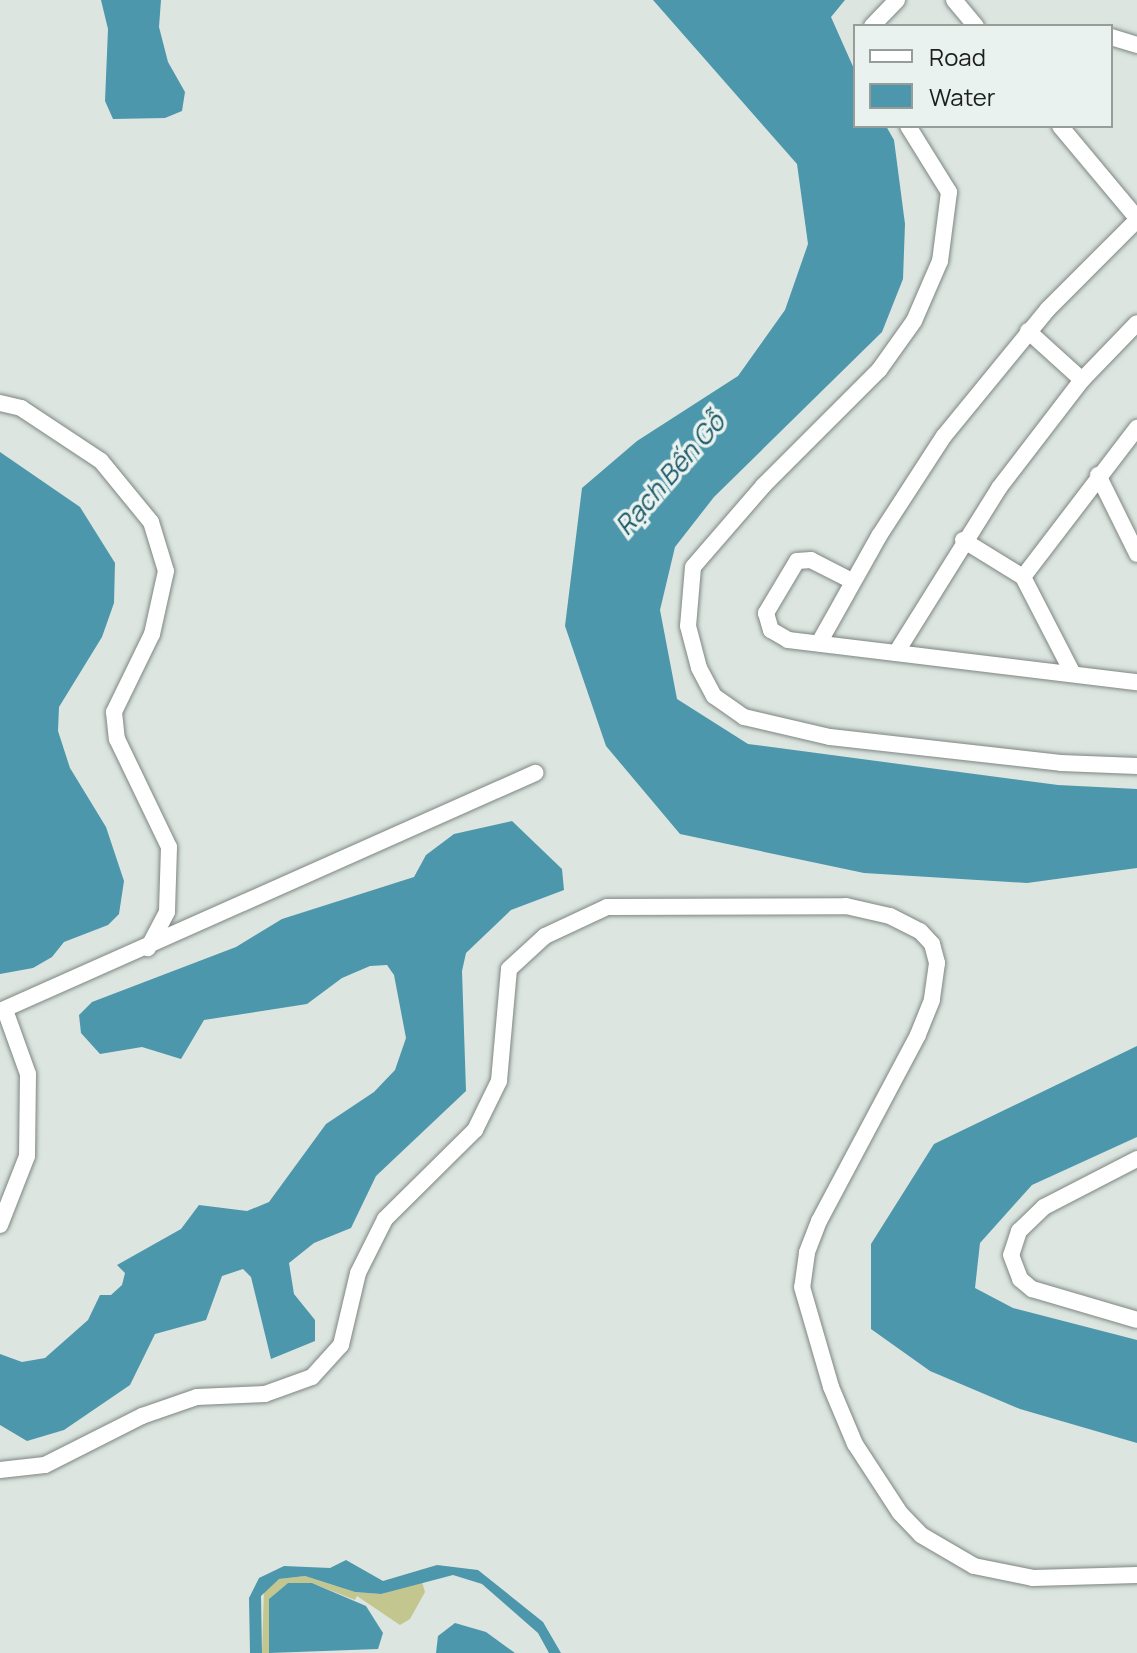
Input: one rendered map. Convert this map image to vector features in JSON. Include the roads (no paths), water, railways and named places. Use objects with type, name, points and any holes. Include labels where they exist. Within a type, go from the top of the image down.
[{"type":"street","points":[[874,24],[897,0]]},
{"type":"street","points":[[954,0],[974,24]]},
{"type":"street","points":[[1113,38],[1137,45]]},
{"type":"street","points":[[909,128],[949,192],[940,261],[914,321],[879,370],[754,496],[693,567],[688,626],[699,668],[714,696],[744,717],[830,737],[1061,763],[1137,766]]},
{"type":"street","points":[[819,643],[852,581],[944,436],[1028,331],[1137,219],[1062,128]]},
{"type":"street","points":[[896,653],[963,540],[1082,380],[1137,323]]},
{"type":"street","points":[[1028,331],[1082,380]]},
{"type":"street","points":[[0,403],[21,408],[101,461],[151,522],[166,571],[152,634],[114,712],[117,739],[169,847],[167,912],[148,948]]},
{"type":"street","points":[[1023,577],[1098,475],[1137,428]]},
{"type":"street","points":[[1098,475],[1137,554]]},
{"type":"street","points":[[963,540],[1023,577],[1073,674]]},
{"type":"street","points":[[852,581],[811,560],[797,561],[786,572],[767,621],[778,636],[819,643],[1137,682]]},
{"type":"street","points":[[0,1225],[27,1156],[28,1074],[2,1010],[148,948],[535,773]]},
{"type":"street","points":[[0,1470],[45,1465],[142,1416],[197,1397],[265,1394],[312,1377],[341,1345],[358,1273],[385,1219],[475,1130],[499,1081],[509,969],[545,936],[607,907],[846,906],[890,916],[920,931],[932,944],[937,963],[932,1000],[918,1035],[819,1221],[807,1253],[802,1287],[831,1387],[855,1444],[900,1513],[921,1535],[974,1566],[1033,1578],[1137,1575]]},
{"type":"street","points":[[1137,1159],[1044,1207],[1019,1231],[1011,1255],[1020,1279],[1032,1289],[1137,1320]]},
{"type":"water","points":[[101,0],[161,0],[159,27],[168,62],[185,92],[182,111],[165,118],[113,119],[105,101],[108,29]]},
{"type":"water","name":"Rạch Bến Gỗ","points":[[653,0],[845,0],[831,17],[853,66],[853,128],[887,128],[894,140],[905,224],[903,279],[882,332],[714,497],[675,547],[660,610],[677,699],[748,744],[1058,785],[1137,789],[1137,868],[1027,883],[864,873],[680,834],[606,746],[565,626],[582,488],[637,441],[738,376],[785,310],[808,244],[797,164]]},
{"type":"water","points":[[0,452],[80,507],[115,563],[114,603],[102,637],[59,707],[58,731],[70,768],[106,827],[124,881],[119,914],[108,925],[64,942],[52,957],[33,968],[0,974]]},
{"type":"water","points":[[512,821],[562,869],[564,890],[511,910],[466,953],[462,971],[466,1091],[376,1176],[351,1228],[314,1243],[289,1263],[294,1294],[315,1320],[315,1341],[271,1359],[251,1277],[243,1269],[222,1276],[206,1320],[155,1334],[130,1385],[64,1430],[27,1441],[0,1425],[0,1354],[22,1362],[45,1358],[88,1320],[100,1295],[111,1295],[122,1285],[125,1273],[117,1265],[181,1229],[199,1205],[247,1211],[269,1202],[326,1124],[374,1092],[395,1070],[406,1038],[394,975],[387,965],[370,966],[342,978],[307,1004],[204,1020],[181,1059],[142,1047],[100,1054],[81,1033],[79,1015],[92,1002],[236,947],[282,919],[414,877],[426,855],[454,834]]},
{"type":"water","points":[[1137,1046],[1137,1137],[1032,1185],[980,1243],[975,1288],[1013,1308],[1137,1340],[1137,1443],[1020,1409],[930,1371],[871,1329],[871,1244],[934,1144]]},
{"type":"water","points":[[346,1560],[383,1581],[437,1565],[478,1570],[543,1622],[561,1653],[549,1653],[538,1633],[482,1584],[453,1575],[381,1594],[355,1592],[305,1576],[279,1579],[261,1596],[262,1653],[250,1653],[249,1598],[259,1578],[284,1566],[330,1568]]},
{"type":"water","points":[[288,1583],[312,1583],[366,1606],[383,1633],[378,1649],[269,1653],[269,1599]]},
{"type":"water","points":[[455,1623],[486,1632],[515,1653],[436,1653],[438,1636]]}]
